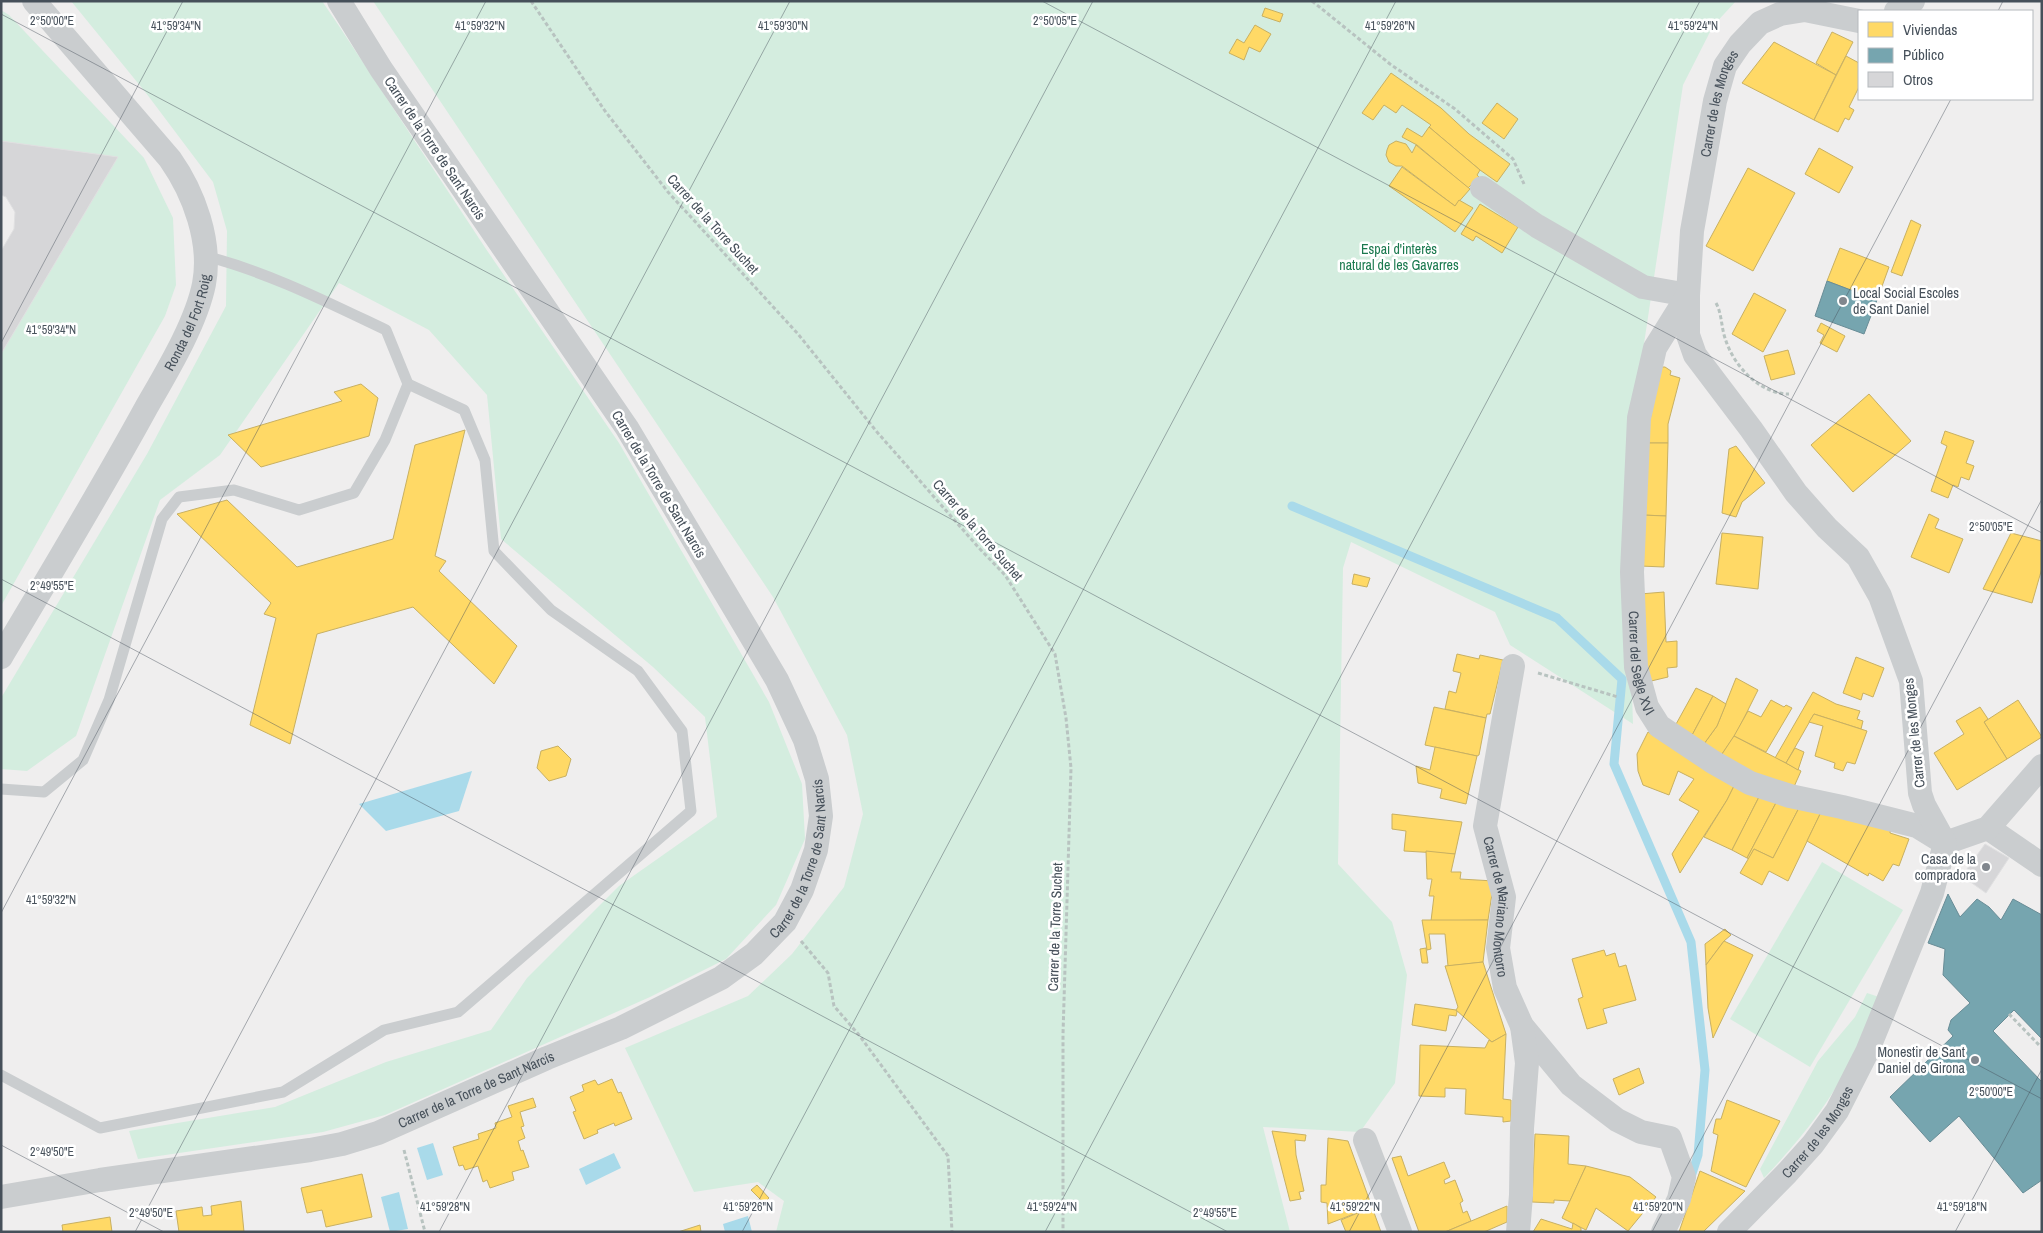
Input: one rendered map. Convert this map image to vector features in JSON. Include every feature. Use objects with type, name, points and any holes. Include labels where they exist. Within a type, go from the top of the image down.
[{"type":"street","name":"Ronda del Fort Roig","points":[[1,657],[173,360],[191,321],[204,284],[205,247],[196,211],[182,176],[170,159],[34,1]]},
{"type":"street","name":"Carrer de la Torre de Sant Narcís","points":[[1,1198],[100,1180],[310,1150],[342,1144],[378,1133],[547,1058],[621,1028],[721,978],[754,954],[785,922],[802,890],[813,858],[820,816],[817,779],[805,740],[777,680],[628,428],[381,69],[339,1]]},
{"type":"street","points":[[1898,10],[1913,1]]},
{"type":"street","name":"Carrer de les Monges","points":[[1729,1232],[1788,1173],[1813,1144],[1837,1111],[1867,1052],[1932,893],[1945,843],[1920,794],[1911,682],[1880,596],[1858,557],[1827,528],[1796,493],[1695,355],[1688,335],[1688,288],[1692,231],[1715,101],[1724,66],[1740,44],[1760,23],[1780,14],[1805,10],[1858,21]]},
{"type":"street","points":[[1482,188],[1536,226],[1643,287],[1688,288]]},
{"type":"street","name":"Carrer del Segle XVI","points":[[1688,288],[1655,348],[1639,418],[1633,582],[1636,667],[1647,707],[1659,726],[1712,762],[1750,783],[1783,794],[1917,826],[1945,843]]},
{"type":"street","name":"Carrer de Mariano Montorro","points":[[1513,666],[1497,748],[1485,826],[1504,897],[1498,948],[1505,988],[1522,1026],[1571,1085],[1625,1124],[1641,1132],[1670,1138],[1684,1177],[1679,1200],[1663,1232]]},
{"type":"street","points":[[1945,843],[1988,828],[2042,766]]},
{"type":"street","points":[[1988,828],[2042,865]]},
{"type":"street","name":"Carrer de Mariano Montorro","points":[[1518,1232],[1521,1195],[1522,1128],[1527,1063],[1522,1026]]},
{"type":"street","points":[[1365,1140],[1400,1232]]},
{"type":"lane","points":[[1,1075],[100,1128],[283,1092],[384,1030],[458,1012],[691,811],[682,731],[638,671],[551,610],[494,551],[485,460],[464,410],[408,384],[386,330],[312,294],[227,262],[205,256]]},
{"type":"lane","points":[[1,789],[44,792],[83,760],[109,700],[162,519],[179,498],[234,490],[299,510],[354,493],[385,440],[408,384]]},
{"type":"path","name":"Carrer de la Torre Suchet","points":[[531,1],[594,96],[668,192],[798,334],[878,432],[978,548],[1005,575],[1055,654],[1066,718],[1071,768],[1063,1034],[1063,1232]]},
{"type":"path","points":[[1312,1],[1390,64],[1455,110],[1514,159],[1526,187],[1520,214]]},
{"type":"path","points":[[1688,288],[1713,298],[1721,317],[1725,338],[1740,366],[1765,389],[1781,394],[1789,394]]},
{"type":"path","points":[[1543,674],[1611,695]]},
{"type":"path","points":[[785,922],[828,973],[834,1006],[859,1034],[948,1156],[952,1232]]},
{"type":"path","points":[[2009,1014],[2039,1045]]},
{"type":"path","points":[[397,1125],[425,1232]]},
{"type":"green space","points":[[71,1],[322,1],[486,249],[619,443],[769,702],[802,784],[805,839],[776,905],[726,959],[650,997],[385,1115],[323,1132],[138,1159],[129,1131],[275,1107],[386,1062],[491,1030],[527,978],[619,886],[717,817],[705,717],[653,667],[501,539],[487,395],[429,330],[339,283],[220,455],[160,500],[76,736],[27,771],[1,769],[1,698],[147,454],[226,306],[227,231],[213,182],[146,93]]},
{"type":"green space","name":"Espai d'interès natural de les Gavarres","points":[[373,1],[1736,1],[1713,26],[1683,85],[1634,410],[1626,507],[1633,724],[1510,645],[1495,612],[1351,542],[1343,568],[1338,864],[1392,922],[1407,975],[1395,1083],[1360,1132],[1263,1127],[1290,1232],[776,1232],[784,1201],[758,1182],[694,1192],[625,1048],[748,996],[792,954],[844,887],[863,814],[847,735],[773,597]]},
{"type":"green space","points":[[1,10],[9,15],[144,158],[173,218],[176,285],[165,316],[1,606],[1,354],[117,157],[1,141]]},
{"type":"green space","points":[[1822,862],[1903,910],[1810,1067],[1730,1019]]},
{"type":"green space","points":[[1867,993],[1879,997],[1842,1077],[1823,1108],[1789,1151],[1764,1178],[1760,1169],[1818,1061],[1855,1017]]},
{"type":"water","points":[[472,771],[459,811],[386,831],[359,804]]},
{"type":"water","points":[[433,1143],[443,1175],[427,1180],[417,1148]]},
{"type":"water","points":[[614,1153],[621,1168],[586,1185],[579,1169]]},
{"type":"water","points":[[399,1192],[408,1229],[390,1232],[381,1197]]},
{"type":"water","points":[[748,1216],[752,1232],[725,1232],[723,1224]]},
{"type":"building: Viviendas","points":[[1265,8],[1283,14],[1280,22],[1262,16]]},
{"type":"building: Viviendas","points":[[1255,25],[1271,34],[1260,52],[1249,47],[1244,60],[1229,53],[1237,39],[1244,43]]},
{"type":"building: Viviendas","points":[[1832,32],[1853,42],[1836,75],[1816,63]]},
{"type":"building: Viviendas","points":[[1774,42],[1836,75],[1814,120],[1742,83]]},
{"type":"building: Viviendas","points":[[1846,56],[1858,62],[1858,89],[1849,107],[1854,110],[1849,120],[1845,118],[1838,132],[1814,120]]},
{"type":"building: Viviendas","points":[[1391,73],[1441,108],[1469,134],[1510,164],[1497,182],[1429,127],[1431,125],[1402,105],[1396,113],[1384,105],[1373,120],[1362,113]]},
{"type":"building: Viviendas","points":[[1497,103],[1518,119],[1504,139],[1482,123]]},
{"type":"building: Viviendas","points":[[1429,127],[1480,170],[1477,175],[1479,177],[1468,188],[1417,145],[1402,137],[1407,128],[1422,137]]},
{"type":"building: Viviendas","points":[[1396,141],[1406,144],[1412,153],[1416,145],[1470,189],[1455,206],[1402,166],[1396,166],[1389,162],[1386,155],[1387,150],[1389,145]]},
{"type":"building: Viviendas","points":[[1819,148],[1853,167],[1839,193],[1805,174]]},
{"type":"building: Viviendas","points":[[1402,167],[1455,206],[1459,200],[1473,208],[1455,232],[1389,186]]},
{"type":"building: Viviendas","points":[[1748,168],[1795,193],[1753,271],[1706,246]]},
{"type":"building: Viviendas","points":[[1480,204],[1518,227],[1502,253],[1476,236],[1473,241],[1461,234]]},
{"type":"building: Viviendas","points":[[1911,220],[1921,225],[1902,276],[1891,272]]},
{"type":"building: Viviendas","points":[[1840,248],[1889,267],[1877,300],[1827,281]]},
{"type":"building: Viviendas","points":[[1754,293],[1786,310],[1763,352],[1732,334]]},
{"type":"building: Viviendas","points":[[1821,323],[1845,336],[1837,352],[1820,343],[1824,335],[1817,331]]},
{"type":"building: Viviendas","points":[[1788,350],[1795,374],[1771,380],[1764,356]]},
{"type":"building: Viviendas","points":[[1661,367],[1671,371],[1670,375],[1680,378],[1668,424],[1668,443],[1645,443]]},
{"type":"building: Viviendas","points":[[361,384],[378,398],[369,436],[261,467],[228,435],[342,401],[334,392]]},
{"type":"building: Viviendas","points":[[1869,394],[1911,441],[1853,492],[1811,445]]},
{"type":"building: Viviendas","points":[[465,430],[435,556],[446,561],[439,571],[517,646],[494,684],[413,607],[317,634],[290,744],[250,725],[276,618],[264,614],[271,603],[177,514],[227,500],[297,567],[393,539],[415,445]]},
{"type":"building: Viviendas","points":[[1945,431],[1974,441],[1966,463],[1974,466],[1969,480],[1961,477],[1958,487],[1953,485],[1948,498],[1931,491],[1947,446],[1941,443]]},
{"type":"building: Viviendas","points":[[1645,443],[1668,443],[1666,516],[1642,515]]},
{"type":"building: Viviendas","points":[[1736,446],[1765,483],[1742,502],[1736,517],[1722,513],[1729,449]]},
{"type":"building: Viviendas","points":[[1929,514],[1939,519],[1935,528],[1963,539],[1949,573],[1911,557]]},
{"type":"building: Viviendas","points":[[1642,515],[1666,516],[1664,567],[1640,566]]},
{"type":"building: Viviendas","points":[[1722,533],[1763,537],[1758,589],[1716,584]]},
{"type":"building: Viviendas","points":[[2011,533],[2042,541],[2042,568],[2032,603],[1983,589]]},
{"type":"building: Viviendas","points":[[1354,574],[1370,578],[1367,587],[1352,584]]},
{"type":"building: Viviendas","points":[[1664,592],[1666,642],[1677,641],[1677,667],[1667,668],[1668,677],[1647,682],[1640,594]]},
{"type":"building: Viviendas","points":[[1457,654],[1479,659],[1480,655],[1503,660],[1490,714],[1487,714],[1486,718],[1445,709],[1449,691],[1456,693],[1461,673],[1453,671]]},
{"type":"building: Viviendas","points":[[1856,657],[1884,668],[1873,697],[1863,693],[1861,700],[1843,693]]},
{"type":"building: Viviendas","points":[[1736,678],[1758,690],[1737,732],[1718,760],[1701,748],[1717,726]]},
{"type":"building: Viviendas","points":[[1696,688],[1713,696],[1690,739],[1675,726]]},
{"type":"building: Viviendas","points":[[1813,692],[1836,704],[1860,711],[1857,719],[1863,721],[1861,729],[1814,714],[1786,763],[1775,758]]},
{"type":"building: Viviendas","points":[[1713,696],[1726,704],[1717,726],[1701,748],[1690,739]]},
{"type":"building: Viviendas","points":[[1771,700],[1784,707],[1786,705],[1792,708],[1766,752],[1734,736],[1748,711],[1761,717]]},
{"type":"building: Viviendas","points":[[2018,700],[2042,737],[2007,759],[1984,722]]},
{"type":"building: Viviendas","points":[[1434,707],[1486,718],[1479,755],[1425,745]]},
{"type":"building: Viviendas","points":[[1980,707],[1988,719],[1984,722],[2007,759],[1957,790],[1934,753],[1964,734],[1956,721]]},
{"type":"building: Viviendas","points":[[1814,714],[1867,731],[1855,764],[1847,762],[1843,771],[1834,768],[1835,763],[1815,756],[1823,726],[1809,722]]},
{"type":"building: Viviendas","points":[[1648,732],[1700,759],[1736,782],[1727,800],[1680,873],[1672,854],[1699,811],[1679,800],[1694,779],[1678,771],[1669,795],[1643,785],[1638,771],[1637,754]]},
{"type":"building: Viviendas","points":[[1734,736],[1801,771],[1793,789],[1718,760]]},
{"type":"building: Viviendas","points":[[558,746],[571,759],[566,776],[549,781],[537,768],[541,751]]},
{"type":"building: Viviendas","points":[[1435,747],[1477,756],[1466,804],[1440,798],[1442,789],[1418,783],[1416,766],[1430,770]]},
{"type":"building: Viviendas","points":[[1795,748],[1804,752],[1798,770],[1786,763]]},
{"type":"building: Viviendas","points":[[1736,782],[1761,793],[1732,850],[1704,837]]},
{"type":"building: Viviendas","points":[[1761,793],[1778,799],[1747,858],[1732,850]]},
{"type":"building: Viviendas","points":[[1778,799],[1801,804],[1773,858],[1754,849],[1749,859],[1747,858]]},
{"type":"building: Viviendas","points":[[1801,804],[1822,810],[1788,881],[1769,871],[1762,885],[1740,873],[1754,849],[1773,858]]},
{"type":"building: Viviendas","points":[[1822,810],[1891,824],[1890,833],[1909,839],[1899,866],[1893,864],[1883,881],[1869,873],[1868,876],[1807,841]]},
{"type":"building: Viviendas","points":[[1392,814],[1462,822],[1455,854],[1404,851],[1406,831],[1392,829]]},
{"type":"building: Viviendas","points":[[1426,851],[1455,854],[1451,872],[1461,872],[1460,879],[1494,881],[1488,920],[1431,921],[1434,896],[1429,896],[1432,879],[1427,879]]},
{"type":"building: Viviendas","points":[[1422,920],[1488,920],[1483,962],[1448,966],[1445,934],[1429,934],[1431,949],[1427,950]]},
{"type":"building: Viviendas","points":[[1725,929],[1731,935],[1724,941],[1706,965],[1705,944]]},
{"type":"building: Viviendas","points":[[1724,941],[1753,955],[1713,1038],[1708,1008],[1706,965]]},
{"type":"building: Viviendas","points":[[1426,948],[1428,963],[1422,963],[1420,949]]},
{"type":"building: Viviendas","points":[[1604,950],[1606,956],[1615,953],[1619,967],[1626,965],[1636,1000],[1603,1009],[1607,1023],[1587,1029],[1578,999],[1583,997],[1572,959]]},
{"type":"building: Viviendas","points":[[1483,962],[1506,1034],[1492,1042],[1456,1010],[1458,1007],[1445,966]]},
{"type":"building: Viviendas","points":[[1415,1004],[1456,1010],[1457,1012],[1456,1016],[1449,1015],[1446,1031],[1412,1025]]},
{"type":"building: Viviendas","points":[[1506,1034],[1503,1099],[1511,1100],[1511,1121],[1503,1122],[1503,1117],[1465,1114],[1466,1089],[1445,1088],[1445,1097],[1419,1096],[1420,1045],[1485,1048],[1489,1040],[1492,1042]]},
{"type":"building: Viviendas","points":[[1639,1068],[1644,1083],[1619,1095],[1613,1079]]},
{"type":"building: Viviendas","points":[[612,1079],[618,1093],[621,1092],[632,1119],[615,1126],[614,1123],[597,1130],[598,1133],[584,1139],[573,1112],[576,1111],[570,1097],[584,1091],[582,1085],[595,1080],[598,1085]]},
{"type":"building: Viviendas","points":[[533,1098],[536,1107],[520,1112],[524,1126],[521,1127],[525,1138],[518,1141],[529,1167],[512,1172],[514,1180],[490,1188],[487,1180],[483,1182],[478,1166],[465,1170],[463,1165],[459,1166],[453,1147],[479,1139],[478,1134],[496,1128],[495,1123],[512,1117],[508,1106]]},
{"type":"building: Viviendas","points":[[1727,1100],[1780,1121],[1746,1187],[1711,1171],[1718,1135],[1713,1133],[1716,1119],[1721,1119]]},
{"type":"building: Viviendas","points":[[1272,1131],[1306,1135],[1305,1141],[1295,1140],[1296,1155],[1304,1191],[1299,1192],[1301,1199],[1290,1201]]},
{"type":"building: Viviendas","points":[[1535,1134],[1569,1136],[1568,1164],[1586,1166],[1570,1201],[1554,1200],[1554,1203],[1532,1202]]},
{"type":"building: Viviendas","points":[[1328,1138],[1348,1141],[1372,1207],[1328,1224],[1327,1203],[1321,1202],[1321,1185],[1326,1185]]},
{"type":"building: Viviendas","points":[[1401,1156],[1408,1176],[1444,1162],[1450,1177],[1444,1180],[1445,1184],[1455,1180],[1463,1201],[1460,1203],[1463,1213],[1467,1211],[1471,1221],[1445,1232],[1419,1232],[1392,1158]]},
{"type":"building: Viviendas","points":[[1586,1166],[1630,1177],[1656,1197],[1628,1231],[1596,1208],[1586,1230],[1562,1218]]},
{"type":"building: Viviendas","points":[[1700,1171],[1745,1191],[1703,1232],[1679,1232]]},
{"type":"building: Viviendas","points":[[362,1174],[372,1217],[326,1227],[322,1210],[307,1213],[301,1188]]},
{"type":"building: Viviendas","points":[[757,1185],[769,1198],[764,1203],[751,1190]]},
{"type":"building: Viviendas","points":[[241,1201],[244,1232],[179,1232],[176,1211],[202,1207],[203,1216],[212,1215],[211,1206]]},
{"type":"building: Viviendas","points":[[1507,1206],[1507,1222],[1484,1232],[1445,1232]]},
{"type":"building: Viviendas","points":[[1372,1207],[1381,1232],[1346,1232],[1341,1220]]},
{"type":"building: Viviendas","points":[[110,1217],[112,1232],[63,1232],[62,1225]]},
{"type":"building: Viviendas","points":[[1541,1219],[1572,1229],[1573,1223],[1581,1228],[1581,1232],[1533,1232]]},
{"type":"building: Viviendas","points":[[700,1225],[701,1232],[678,1232]]},
{"type":"building: Público","points":[[1827,281],[1877,300],[1864,334],[1815,316]]},
{"type":"building: Público","name":"Monestir de Sant Daniel de Girona","points":[[1948,894],[1960,917],[1977,899],[1989,907],[2001,920],[2013,899],[2042,915],[2042,1039],[2014,1010],[1993,1031],[2042,1082],[2042,1180],[2023,1193],[1959,1116],[1930,1142],[1890,1097],[1953,1036],[1948,1030],[1951,1020],[1970,1003],[1943,975],[1945,949],[1928,943]]},
{"type":"building: Otros","points":[[1,141],[118,157],[1,354],[1,251],[14,229],[15,212],[6,197],[1,195]]},
{"type":"building: Otros","name":"Casa de la compradora","points":[[1985,844],[2009,858],[1986,893],[1962,876]]},
{"type":"waterway","points":[[1292,506],[1557,618],[1622,679],[1614,764],[1691,942],[1705,1070],[1698,1155],[1690,1180]]},
{"type":"place","name":"Local Social Escoles de Sant Daniel","points":[[1843,301]]},
{"type":"place","name":"Casa de la compradora","points":[[1986,867]]},
{"type":"place","name":"Monestir de Sant Daniel de Girona","points":[[1975,1060]]}]
